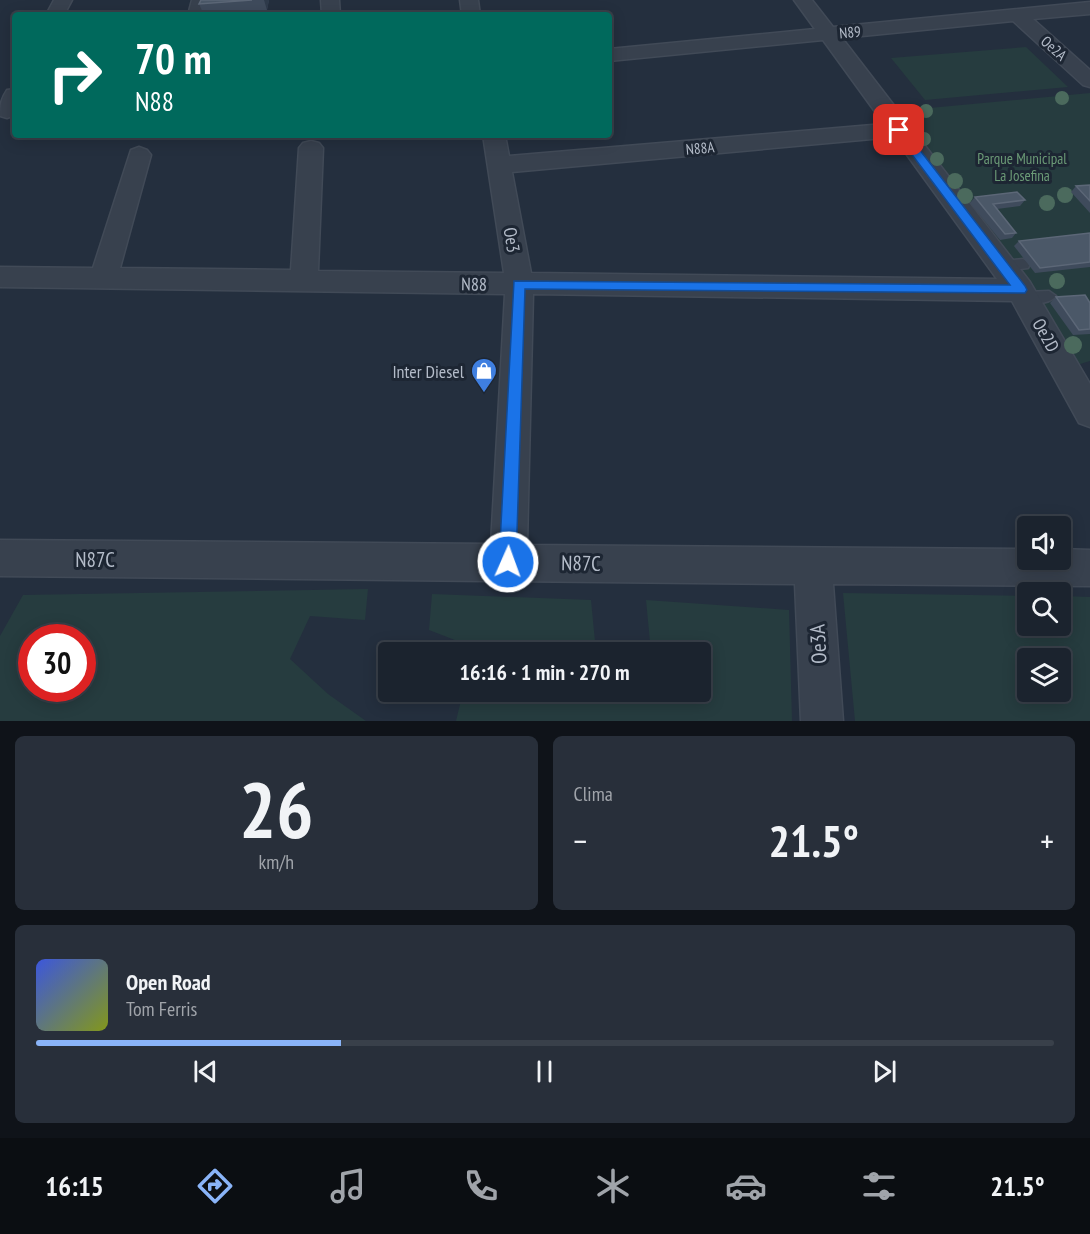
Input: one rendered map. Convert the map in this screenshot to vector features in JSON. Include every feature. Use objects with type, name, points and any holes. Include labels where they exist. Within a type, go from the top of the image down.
[{"type":"street","name":"Oe2D","points":[[802,0],[899,130],[1018,279],[1090,413]]},
{"type":"street","name":"N89","points":[[612,55],[1090,8]]},
{"type":"street","name":"Oe2A","points":[[1018,16],[1090,81]]},
{"type":"street","name":"N88A","points":[[500,165],[899,130]]},
{"type":"street","name":"Oe3","points":[[495,138],[519,284],[508,562]]},
{"type":"street","points":[[304,281],[311,148]]},
{"type":"street","points":[[103,279],[139,155]]},
{"type":"street","name":"N88","points":[[0,277],[519,284],[1018,279]]},
{"type":"street","name":"N87C","points":[[0,558],[1090,568]]},
{"type":"street","name":"Oe3A","points":[[813,567],[822,721]]},
{"type":"lane","points":[[1018,279],[1049,296]]},
{"type":"green space","points":[[1026,47],[1068,87],[925,100],[891,58]]},
{"type":"green space","name":"Parque Municipal La Josefina","points":[[1090,93],[1090,361],[1080,364],[1072,360],[897,111]]},
{"type":"green space","points":[[368,589],[365,620],[310,616],[290,659],[328,694],[366,721],[0,721],[0,636],[23,595]]},
{"type":"green space","points":[[843,593],[1017,596],[1017,636],[1071,636],[1071,596],[1090,597],[1090,721],[855,721]]},
{"type":"green space","points":[[432,594],[591,600],[595,642],[460,642],[429,630]]},
{"type":"green space","points":[[646,600],[789,610],[792,721],[456,721],[461,702],[711,702],[711,642],[650,642]]},
{"type":"building","points":[[201,0],[252,0],[199,4]]},
{"type":"building","points":[[1090,185],[1090,201],[1076,186]]},
{"type":"building","points":[[1017,192],[1025,200],[993,204],[1016,233],[1005,234],[975,197]]},
{"type":"building","points":[[1090,233],[1090,262],[1040,268],[1019,241]]},
{"type":"building","points":[[1085,295],[1090,303],[1090,329],[1079,330],[1056,297]]},
{"type":"place","name":"Inter Diesel","points":[[484,394]]},
{"type":"route","points":[[508,562],[519,284],[1020,290],[899,130]]}]
